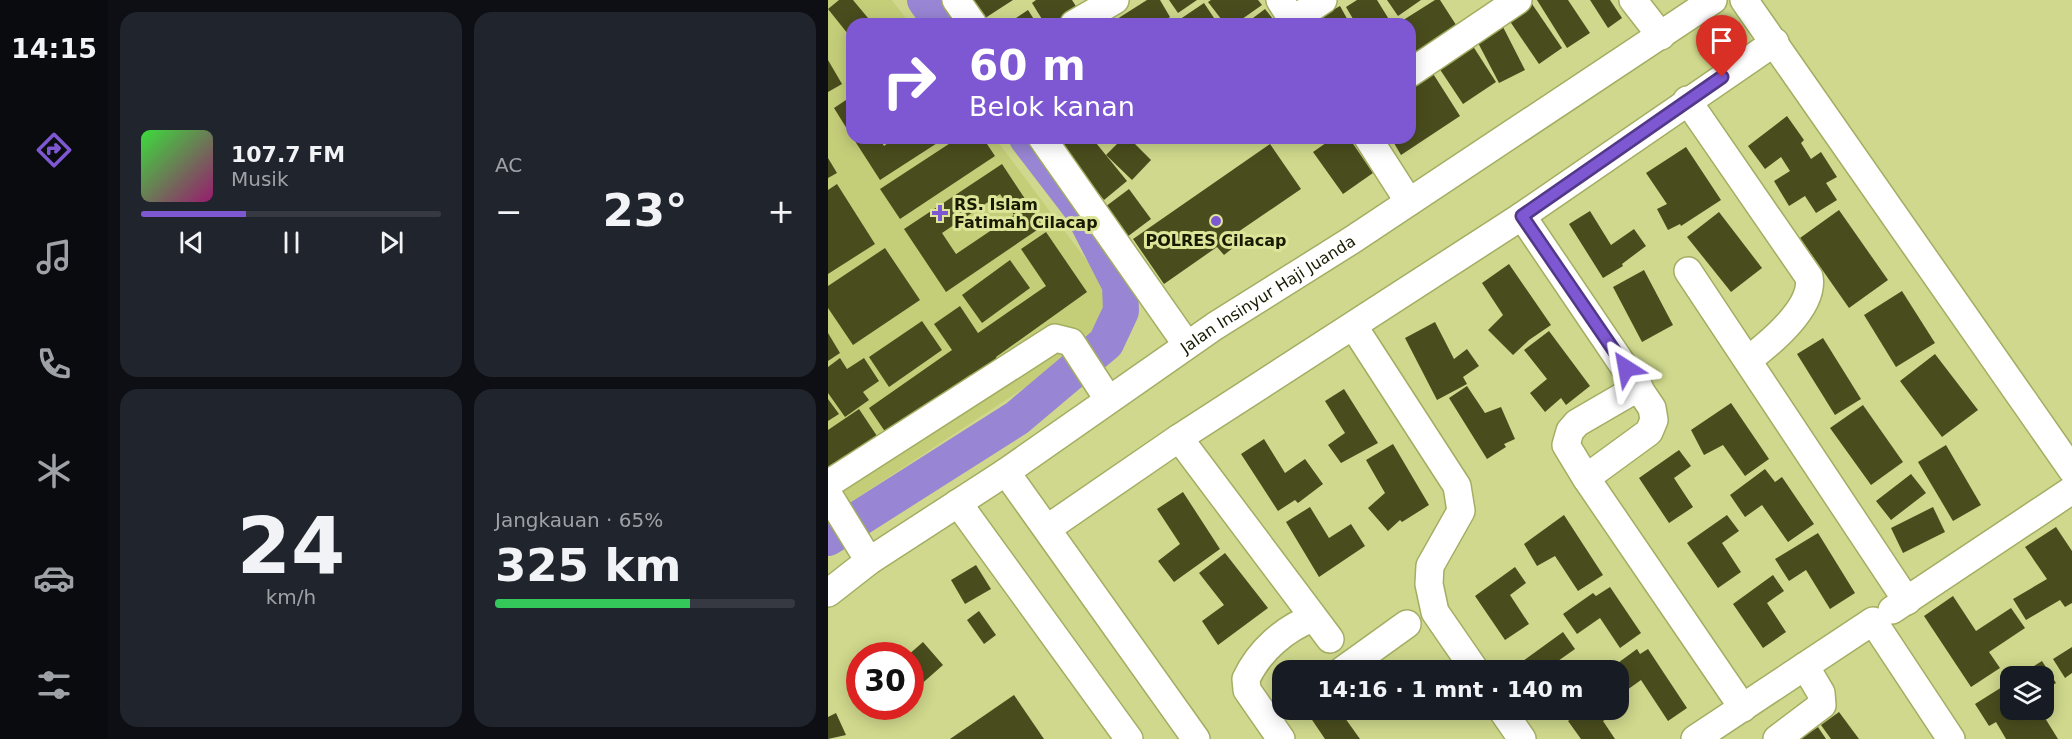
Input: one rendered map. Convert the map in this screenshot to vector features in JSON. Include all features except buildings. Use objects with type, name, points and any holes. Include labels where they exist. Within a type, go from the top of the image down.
[{"type":"street","points":[[956,0],[969,18]]},
{"type":"street","points":[[1084,18],[1115,0]]},
{"type":"street","points":[[1289,15],[1323,0]]},
{"type":"street","points":[[1416,69],[1518,0]]},
{"type":"street","points":[[1633,0],[1661,36]]},
{"type":"street","name":"Jalan Insinyur Haji Juanda","points":[[828,593],[869,561],[958,503],[1187,345],[1409,202],[1713,0]]},
{"type":"street","points":[[1744,0],[2072,470]]},
{"type":"street","points":[[1048,528],[1179,438],[1354,327],[1522,216],[1775,42]]},
{"type":"street","points":[[1688,100],[1809,277],[1810,290],[1799,309],[1774,339],[1748,360]]},
{"type":"street","points":[[1046,144],[1187,345]]},
{"type":"street","points":[[1372,144],[1409,202]]},
{"type":"street","points":[[1522,216],[1652,408],[1654,420],[1649,432],[1586,478]]},
{"type":"street","points":[[1688,271],[1907,601]]},
{"type":"street","points":[[1354,327],[1457,486],[1461,511],[1430,566],[1429,584],[1435,612],[1468,660]]},
{"type":"street","points":[[869,561],[830,494],[1055,338],[1071,342],[1108,399]]},
{"type":"street","points":[[1639,387],[1577,423],[1570,431],[1566,444],[1586,478],[1743,708]]},
{"type":"street","points":[[1179,438],[1330,639]]},
{"type":"street","points":[[1005,471],[1048,528],[1196,739]]},
{"type":"street","points":[[1695,739],[2072,490]]},
{"type":"street","points":[[958,503],[1129,739]]},
{"type":"street","points":[[1280,724],[1248,690],[1246,679],[1279,637],[1293,625],[1313,618]]},
{"type":"street","points":[[1873,621],[1951,739]]},
{"type":"street","points":[[1357,660],[1407,624]]},
{"type":"street","points":[[1777,739],[1822,705],[1821,693],[1804,666]]},
{"type":"street","points":[[1509,720],[1522,739]]},
{"type":"shaded area","name":"RS. Islam Fatimah Cilacap","points":[[828,0],[892,0],[906,18],[846,18],[846,144],[999,144],[1108,289],[1107,312],[1094,342],[828,517]]},
{"type":"waterway","points":[[925,0],[938,18]]},
{"type":"waterway","points":[[828,538],[1017,418],[1106,343],[1121,311],[1120,285],[1080,207],[1032,144]]},
{"type":"place","name":"RS. Islam Fatimah Cilacap","points":[[940,213]]},
{"type":"place","name":"POLRES Cilacap","points":[[1216,221]]},
{"type":"route","points":[[1626,368],[1522,216],[1722,77]]}]
